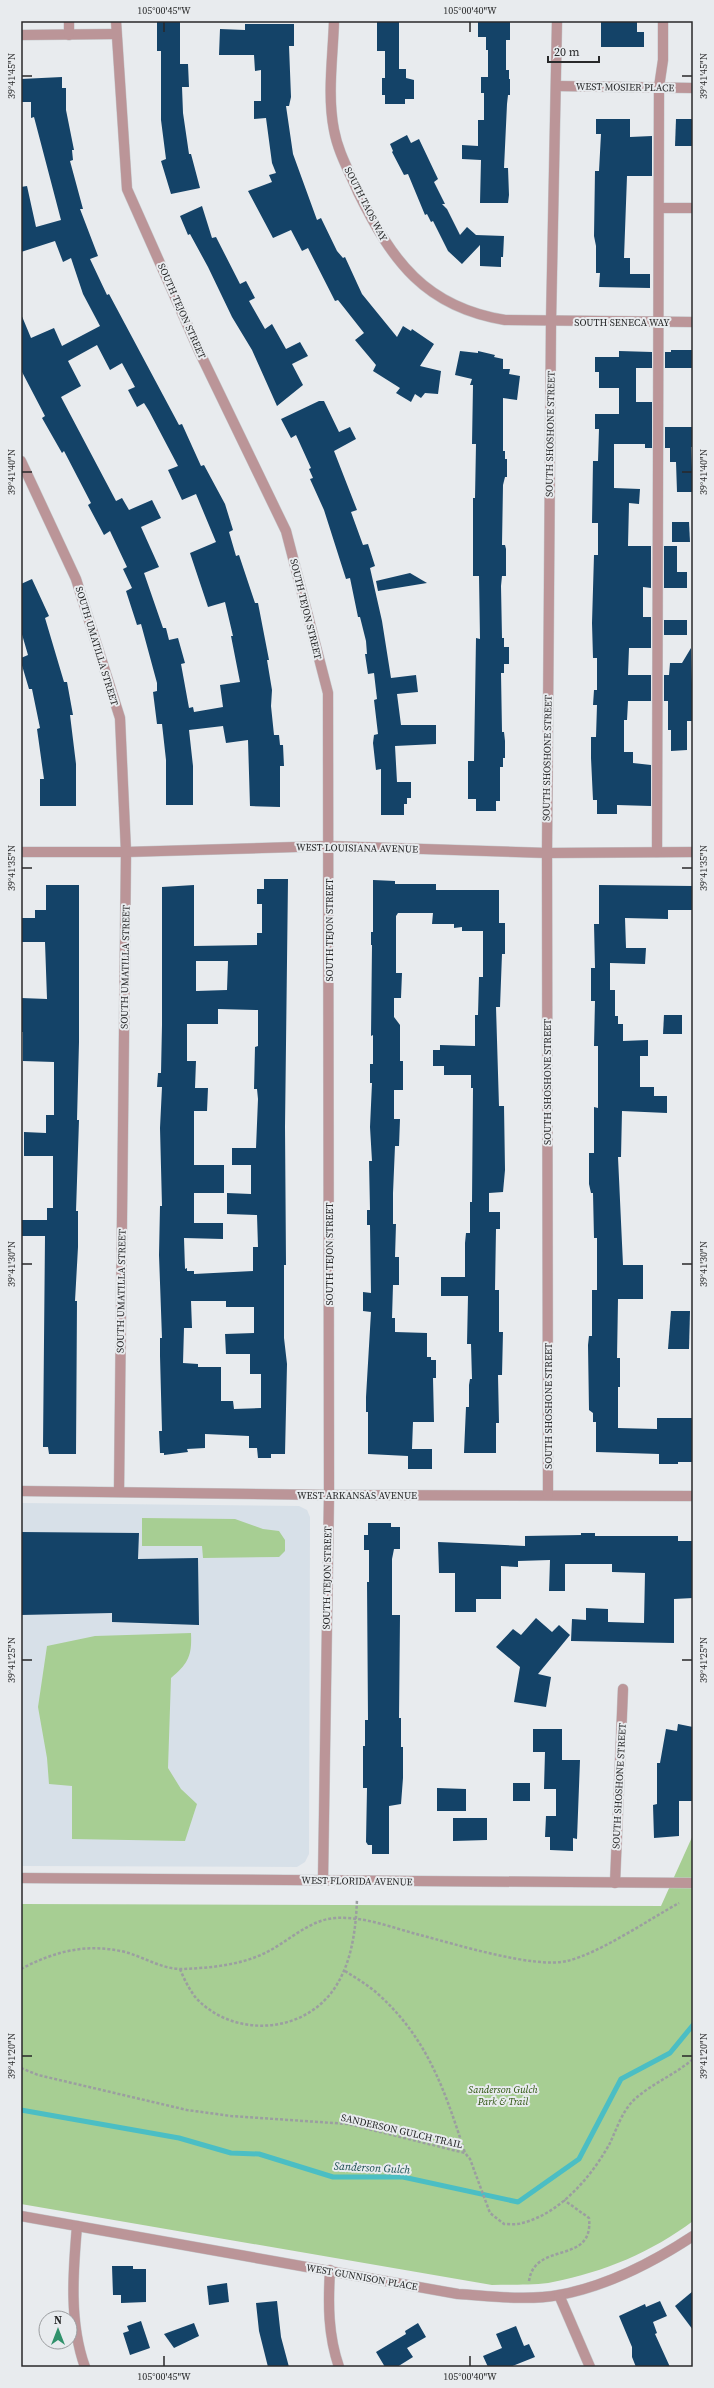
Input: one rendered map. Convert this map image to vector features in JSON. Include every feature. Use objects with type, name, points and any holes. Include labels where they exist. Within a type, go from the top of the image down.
[{"type":"street","points":[[69,21],[69,35]]},
{"type":"street","name":"SOUTH TEJON STREET","points":[[116,21],[128,189],[199,350],[286,531],[328,693],[329,1495],[323,1880]]},
{"type":"street","name":"SOUTH TAOS WAY","points":[[334,21],[332,102],[336,139],[356,186],[385,243],[417,281],[448,303],[482,316],[505,320],[552,322]]},
{"type":"street","name":"SOUTH SHOSHONE STREET","points":[[548,1495],[547,853],[552,322],[557,21]]},
{"type":"street","points":[[657,852],[660,322],[659,87],[663,60],[663,21]]},
{"type":"street","points":[[21,35],[116,34]]},
{"type":"street","name":"WEST MOSIER PLACE","points":[[556,86],[693,88]]},
{"type":"street","points":[[660,208],[693,208]]},
{"type":"street","name":"SOUTH SENECA WAY","points":[[552,322],[693,322]]},
{"type":"street","name":"SOUTH UMATILLA STREET","points":[[21,461],[76,579],[120,718],[126,852],[119,1492]]},
{"type":"street","name":"WEST LOUISIANA AVENUE","points":[[21,852],[126,852],[329,846],[547,853],[693,852]]},
{"type":"street","name":"WEST ARKANSAS AVENUE","points":[[21,1490],[329,1495],[693,1496]]},
{"type":"street","name":"SOUTH SHOSHONE STREET","points":[[615,1883],[624,1689]]},
{"type":"street","name":"WEST FLORIDA AVENUE","points":[[21,1878],[693,1883]]},
{"type":"street","name":"WEST GUNNISON PLACE","points":[[21,2216],[458,2294],[529,2297],[559,2295],[618,2278],[667,2253],[693,2236]]},
{"type":"street","points":[[77,2226],[74,2262],[75,2325],[85,2367]]},
{"type":"street","points":[[330,2270],[328,2312],[332,2348],[339,2367]]},
{"type":"street","points":[[559,2295],[590,2367]]},
{"type":"path","points":[[180,1969],[186,1983],[196,1998],[209,2009],[227,2020],[258,2026],[280,2025],[294,2021],[310,2012],[335,1988],[345,1971],[356,1920],[357,1899]]},
{"type":"path","points":[[21,1969],[44,1957],[66,1950],[94,1949],[125,1952],[148,1962],[180,1969],[241,1962],[267,1952],[302,1930],[319,1922],[335,1918],[356,1920],[520,1959],[546,1963],[567,1961],[591,1952],[679,1903]]},
{"type":"path","points":[[345,1971],[377,1993],[404,2020],[427,2053],[442,2084],[465,2153]]},
{"type":"path","name":"SANDERSON GULCH TRAIL","points":[[21,2068],[38,2074],[187,2110],[231,2116],[348,2124],[465,2153],[470,2159],[490,2213],[504,2224],[522,2224],[548,2212],[564,2200],[588,2176],[608,2145],[626,2110],[635,2098],[681,2069],[693,2059]]},
{"type":"path","points":[[529,2281],[536,2265],[555,2254],[577,2248],[587,2239],[590,2228],[589,2218],[564,2200]]},
{"type":"shaded area","points":[[21,1503],[299,1506],[307,1510],[310,1517],[309,1854],[305,1862],[297,1867],[21,1866]]},
{"type":"green space","points":[[142,1518],[235,1519],[263,1529],[279,1531],[285,1540],[285,1551],[279,1557],[203,1558],[202,1546],[142,1546]]},
{"type":"green space","points":[[191,1633],[190,1653],[186,1663],[171,1678],[168,1768],[181,1789],[197,1804],[185,1841],[72,1839],[72,1786],[49,1784],[47,1758],[38,1707],[47,1646],[95,1636]]},
{"type":"green space","name":"Sanderson Gulch Park & Trail","points":[[693,1835],[693,2221],[661,2242],[627,2259],[591,2273],[572,2278],[538,2284],[492,2285],[21,2204],[21,1904],[661,1906]]},
{"type":"building","points":[[157,21],[180,21],[180,64],[188,64],[189,87],[182,87],[183,113],[189,154],[191,154],[200,188],[171,194],[161,161],[166,159],[161,120],[161,51],[157,51]]},
{"type":"building","points":[[510,21],[510,40],[506,40],[506,70],[509,70],[510,95],[508,95],[507,104],[504,168],[508,168],[508,203],[480,203],[481,160],[462,159],[462,145],[478,146],[478,120],[484,120],[484,93],[481,93],[481,77],[488,77],[488,50],[486,50],[486,37],[478,37],[478,22]]},
{"type":"building","points":[[601,21],[637,21],[637,32],[644,32],[644,47],[601,47]]},
{"type":"building","points":[[377,22],[399,22],[399,69],[406,69],[406,78],[414,80],[414,99],[405,99],[405,104],[385,104],[385,95],[382,95],[382,78],[385,78],[385,51],[377,51]]},
{"type":"building","points":[[245,24],[294,24],[294,46],[289,46],[291,97],[289,106],[286,106],[293,154],[317,220],[321,218],[337,251],[343,258],[345,257],[362,294],[397,337],[403,326],[411,331],[412,329],[434,344],[420,366],[441,371],[438,394],[425,393],[421,398],[415,394],[411,402],[396,393],[400,388],[373,371],[376,365],[355,340],[364,333],[338,300],[335,301],[308,248],[302,251],[291,230],[273,238],[248,191],[272,182],[269,175],[276,173],[272,163],[266,118],[254,119],[254,101],[261,101],[261,70],[255,71],[254,55],[219,55],[220,29],[245,30]]},
{"type":"building","points":[[62,77],[62,88],[66,88],[66,110],[74,150],[72,150],[73,160],[70,161],[83,209],[80,209],[98,256],[90,259],[107,295],[109,294],[179,425],[182,424],[201,466],[204,465],[225,504],[233,530],[229,532],[236,556],[239,555],[255,603],[258,603],[269,660],[267,660],[272,690],[271,706],[274,735],[279,735],[280,745],[283,745],[284,766],[280,766],[280,807],[250,806],[248,740],[226,743],[223,726],[189,730],[193,766],[193,805],[166,805],[166,760],[162,724],[157,724],[153,692],[157,691],[157,683],[141,624],[137,625],[126,591],[132,588],[123,569],[127,567],[110,531],[104,535],[88,505],[91,503],[64,451],[62,453],[42,418],[45,416],[21,370],[21,314],[31,338],[54,328],[62,346],[100,326],[83,294],[71,258],[63,262],[55,241],[21,252],[21,187],[27,186],[36,227],[61,220],[34,117],[31,118],[31,102],[21,102],[21,79]],"holes":[[[97,345],[110,370],[122,363],[135,387],[128,390],[137,407],[144,403],[178,466],[168,470],[182,500],[196,494],[216,542],[190,553],[208,607],[225,602],[233,636],[231,636],[240,682],[220,685],[223,707],[194,712],[193,707],[189,708],[181,664],[185,663],[178,638],[169,640],[166,628],[163,628],[144,573],[159,567],[141,527],[161,518],[152,500],[129,510],[122,498],[116,501],[61,397],[81,386],[68,361]]]},
{"type":"building","points":[[596,119],[630,119],[630,137],[652,136],[652,176],[627,176],[624,258],[630,258],[630,274],[650,274],[650,288],[599,287],[600,273],[596,273],[596,246],[594,236],[595,171],[599,171],[601,134],[596,134]]},
{"type":"building","points":[[676,119],[693,119],[693,146],[675,146]]},
{"type":"building","points":[[407,135],[411,143],[419,139],[438,179],[434,182],[445,204],[442,204],[447,209],[460,235],[467,227],[476,235],[504,236],[501,267],[480,266],[480,245],[462,264],[448,251],[433,221],[431,222],[427,214],[425,215],[408,174],[404,175],[392,152],[393,151],[390,144]]},
{"type":"building","points":[[202,206],[212,238],[216,237],[240,284],[246,281],[255,298],[249,301],[265,329],[272,324],[286,349],[300,342],[308,356],[292,364],[303,385],[277,406],[252,350],[232,317],[208,267],[190,234],[188,235],[180,216]]},
{"type":"building","points":[[671,350],[692,350],[692,368],[665,368],[665,352],[671,352]]},
{"type":"building","points":[[460,351],[478,353],[478,351],[495,355],[494,357],[503,359],[503,369],[510,369],[509,374],[520,376],[517,400],[503,398],[503,451],[505,451],[505,459],[507,459],[507,477],[505,477],[503,485],[502,545],[505,545],[506,549],[506,576],[502,576],[501,586],[502,638],[504,638],[504,647],[509,647],[509,664],[504,664],[504,673],[501,673],[502,732],[504,732],[505,758],[503,758],[503,767],[500,767],[500,801],[496,801],[496,811],[476,811],[476,799],[468,799],[468,761],[474,761],[476,638],[480,639],[479,576],[473,576],[473,498],[475,498],[476,444],[472,444],[473,385],[470,385],[472,379],[455,375]]},
{"type":"building","points":[[619,351],[652,352],[652,368],[636,368],[636,402],[652,402],[652,448],[645,448],[645,444],[614,444],[614,488],[640,489],[639,504],[629,503],[628,546],[651,546],[651,588],[643,587],[643,617],[651,617],[651,648],[629,648],[628,675],[651,675],[651,701],[628,701],[627,720],[624,720],[624,752],[633,752],[633,763],[651,765],[651,806],[617,805],[617,814],[597,814],[597,800],[593,800],[591,758],[591,737],[596,737],[597,705],[593,705],[594,690],[597,690],[597,658],[593,658],[592,623],[594,555],[598,555],[598,523],[592,523],[593,461],[598,461],[599,429],[595,429],[595,414],[619,414],[619,388],[599,388],[599,372],[595,372],[595,357],[619,357]]},
{"type":"building","points":[[319,401],[324,401],[339,432],[350,427],[356,439],[334,451],[357,510],[351,512],[363,545],[368,544],[375,566],[370,568],[382,621],[391,678],[416,675],[418,692],[397,694],[401,725],[436,725],[436,744],[395,746],[397,782],[411,782],[411,798],[407,798],[407,804],[404,804],[404,815],[381,815],[381,769],[376,770],[373,743],[374,735],[378,734],[374,700],[377,699],[374,673],[368,674],[365,654],[367,654],[366,641],[360,617],[358,617],[350,578],[346,579],[324,510],[310,479],[313,478],[309,469],[311,468],[296,435],[291,438],[281,419]]},
{"type":"building","points":[[665,427],[693,427],[693,447],[691,447],[693,492],[677,492],[676,462],[670,462],[670,448],[665,448]]},
{"type":"building","points":[[672,522],[689,522],[690,542],[672,542]]},
{"type":"building","points":[[664,546],[677,546],[677,572],[687,572],[687,588],[664,588]]},
{"type":"building","points":[[410,573],[427,583],[378,591],[376,581]]},
{"type":"building","points":[[32,579],[49,616],[45,618],[64,682],[67,682],[73,715],[70,715],[76,764],[76,806],[40,806],[40,779],[44,779],[37,729],[40,728],[32,689],[29,689],[21,662],[21,658],[28,655],[21,631],[21,584]]},
{"type":"building","points":[[664,620],[687,620],[687,635],[664,635]]},
{"type":"building","points":[[691,648],[693,721],[687,721],[687,750],[671,751],[671,730],[668,730],[668,701],[664,701],[664,675],[669,675],[670,663],[682,663]]},
{"type":"building","points":[[264,879],[288,879],[285,1127],[286,1265],[284,1265],[284,1338],[287,1364],[285,1454],[271,1454],[271,1458],[258,1458],[257,1448],[249,1448],[249,1436],[205,1434],[205,1448],[187,1449],[188,1452],[164,1455],[164,1453],[160,1453],[159,1431],[162,1431],[160,1338],[162,1338],[159,1255],[160,1206],[162,1206],[160,1128],[162,1087],[157,1087],[158,1073],[161,1073],[162,887],[194,885],[194,946],[257,945],[257,933],[262,933],[262,904],[257,904],[257,889],[264,889]],"holes":[[[196,961],[228,961],[227,990],[196,991]],[[218,1009],[258,1010],[258,1046],[255,1047],[254,1089],[257,1089],[258,1099],[256,1148],[232,1148],[232,1165],[251,1165],[251,1194],[227,1193],[227,1214],[257,1215],[258,1247],[253,1247],[253,1271],[194,1274],[194,1271],[187,1271],[187,1268],[185,1269],[184,1238],[223,1239],[223,1223],[194,1223],[194,1193],[224,1193],[224,1165],[194,1165],[194,1111],[207,1111],[208,1088],[195,1088],[196,1061],[187,1061],[187,1024],[218,1024]],[[191,1301],[226,1301],[226,1307],[254,1307],[254,1333],[225,1334],[226,1354],[250,1354],[250,1374],[261,1374],[261,1408],[234,1409],[233,1401],[221,1401],[221,1367],[198,1367],[198,1364],[183,1363],[184,1328],[192,1328]]]},
{"type":"building","points":[[373,880],[395,881],[395,884],[436,884],[436,890],[499,890],[499,923],[505,923],[505,954],[502,954],[500,1007],[496,1007],[499,1106],[504,1106],[505,1170],[503,1192],[489,1193],[489,1212],[500,1212],[500,1229],[496,1229],[495,1290],[499,1290],[499,1332],[503,1332],[502,1375],[498,1375],[499,1423],[496,1423],[496,1453],[464,1453],[466,1407],[469,1407],[469,1385],[470,1379],[472,1379],[471,1344],[467,1344],[468,1296],[441,1296],[441,1277],[465,1277],[465,1243],[466,1233],[470,1233],[470,1202],[472,1202],[473,1088],[471,1088],[471,1075],[444,1075],[444,1066],[433,1066],[433,1050],[440,1050],[440,1045],[475,1046],[475,1015],[478,1015],[479,977],[483,977],[483,931],[462,931],[462,927],[454,928],[454,924],[432,924],[433,913],[398,913],[396,916],[396,973],[402,973],[401,998],[394,998],[394,1017],[400,1025],[400,1061],[403,1061],[403,1090],[394,1090],[394,1119],[400,1119],[399,1146],[395,1146],[393,1193],[393,1224],[396,1224],[395,1257],[399,1257],[399,1285],[393,1285],[392,1318],[395,1318],[395,1332],[427,1333],[427,1357],[431,1357],[431,1360],[436,1360],[436,1378],[433,1378],[434,1422],[413,1422],[412,1449],[432,1449],[432,1469],[408,1469],[408,1456],[368,1454],[368,1412],[366,1412],[366,1397],[371,1312],[363,1311],[363,1292],[371,1293],[370,1225],[367,1225],[367,1210],[370,1210],[369,1161],[372,1161],[370,1127],[372,1083],[370,1083],[370,1064],[373,1064],[373,1035],[371,1036],[371,932],[373,932]]},
{"type":"building","points":[[46,885],[79,885],[79,1042],[77,1120],[79,1120],[76,1211],[78,1211],[78,1247],[75,1301],[77,1301],[76,1454],[49,1454],[48,1447],[43,1447],[45,1236],[21,1236],[21,1220],[47,1220],[47,1208],[53,1208],[53,1156],[24,1156],[24,1132],[46,1133],[46,1115],[54,1115],[54,1062],[23,1061],[23,1032],[21,1032],[21,998],[47,999],[45,942],[22,942],[22,918],[35,918],[35,910],[46,910]]},
{"type":"building","points":[[599,885],[693,886],[693,910],[668,910],[668,919],[625,918],[626,948],[646,948],[645,964],[610,963],[610,990],[615,990],[615,1016],[618,1016],[618,1024],[623,1024],[623,1041],[648,1040],[648,1056],[640,1056],[640,1087],[654,1087],[654,1096],[667,1096],[667,1113],[622,1111],[621,1157],[618,1157],[623,1265],[643,1265],[643,1299],[618,1299],[617,1358],[620,1358],[620,1387],[618,1387],[618,1428],[657,1429],[657,1418],[693,1418],[693,1462],[659,1464],[659,1454],[596,1452],[596,1422],[593,1422],[593,1413],[589,1410],[588,1345],[589,1336],[592,1336],[592,1290],[597,1290],[597,1238],[594,1238],[593,1193],[591,1193],[589,1184],[589,1153],[594,1153],[594,1107],[598,1108],[598,1046],[594,1046],[595,1001],[591,1001],[591,968],[595,968],[594,924],[599,924]]},
{"type":"building","points":[[664,1015],[682,1015],[682,1034],[663,1034]]},
{"type":"building","points":[[671,1311],[690,1311],[689,1349],[668,1349]]},
{"type":"building","points":[[368,1523],[391,1523],[391,1527],[400,1527],[400,1549],[394,1549],[392,1559],[392,1615],[400,1615],[399,1718],[401,1718],[401,1747],[403,1747],[403,1778],[401,1804],[389,1806],[389,1854],[372,1854],[372,1845],[368,1845],[366,1842],[367,1788],[363,1788],[363,1746],[365,1746],[365,1720],[368,1720],[367,1582],[369,1582],[369,1550],[364,1550],[364,1535],[368,1535]]},
{"type":"building","points":[[21,1532],[139,1533],[138,1559],[198,1558],[199,1625],[112,1622],[112,1613],[21,1615]]},
{"type":"building","points":[[581,1533],[595,1533],[595,1536],[678,1536],[678,1541],[693,1541],[693,1598],[674,1599],[674,1643],[571,1641],[572,1619],[586,1620],[586,1608],[608,1609],[608,1622],[644,1623],[645,1573],[612,1572],[612,1564],[565,1564],[565,1591],[549,1591],[550,1560],[518,1561],[518,1567],[501,1566],[501,1599],[476,1599],[476,1612],[455,1612],[455,1573],[439,1573],[438,1542],[525,1546],[525,1536],[581,1535]]},
{"type":"building","points":[[536,1618],[552,1632],[559,1625],[570,1635],[538,1674],[551,1677],[546,1707],[514,1702],[520,1667],[496,1647],[513,1629],[521,1635]]},
{"type":"building","points":[[678,1724],[693,1727],[693,1801],[679,1801],[679,1836],[654,1838],[653,1805],[657,1804],[657,1763],[660,1763],[666,1729],[677,1731]]},
{"type":"building","points":[[533,1729],[562,1729],[562,1760],[580,1760],[577,1839],[573,1838],[573,1851],[550,1850],[550,1837],[545,1837],[546,1816],[556,1816],[556,1789],[544,1789],[545,1752],[533,1752]]},
{"type":"building","points":[[513,1783],[530,1783],[530,1801],[513,1801]]},
{"type":"building","points":[[437,1788],[466,1789],[466,1811],[437,1811]]},
{"type":"building","points":[[453,1818],[487,1818],[487,1840],[453,1841]]},
{"type":"building","points":[[112,2266],[133,2266],[133,2269],[146,2269],[146,2302],[121,2303],[121,2295],[113,2295]]},
{"type":"building","points":[[227,2283],[229,2302],[209,2305],[207,2286]]},
{"type":"building","points":[[693,2291],[693,2330],[675,2306]]},
{"type":"building","points":[[277,2301],[281,2337],[289,2367],[268,2367],[259,2331],[256,2303]]},
{"type":"building","points":[[660,2301],[667,2316],[653,2322],[657,2333],[655,2334],[670,2367],[636,2367],[632,2357],[632,2347],[619,2316],[645,2304],[646,2307]]},
{"type":"building","points":[[141,2321],[150,2348],[130,2355],[123,2333],[129,2331],[127,2326]]},
{"type":"building","points":[[194,2323],[199,2336],[174,2348],[164,2334]]},
{"type":"building","points":[[418,2323],[426,2337],[407,2348],[413,2357],[397,2367],[385,2367],[376,2352],[406,2334],[405,2331]]},
{"type":"building","points":[[516,2326],[524,2346],[529,2344],[535,2357],[510,2367],[488,2367],[483,2356],[502,2348],[496,2334]]},
{"type":"waterway","name":"Sanderson Gulch","points":[[21,2110],[179,2138],[231,2153],[259,2154],[333,2177],[403,2177],[518,2202],[579,2159],[621,2079],[670,2053],[693,2025]]}]
